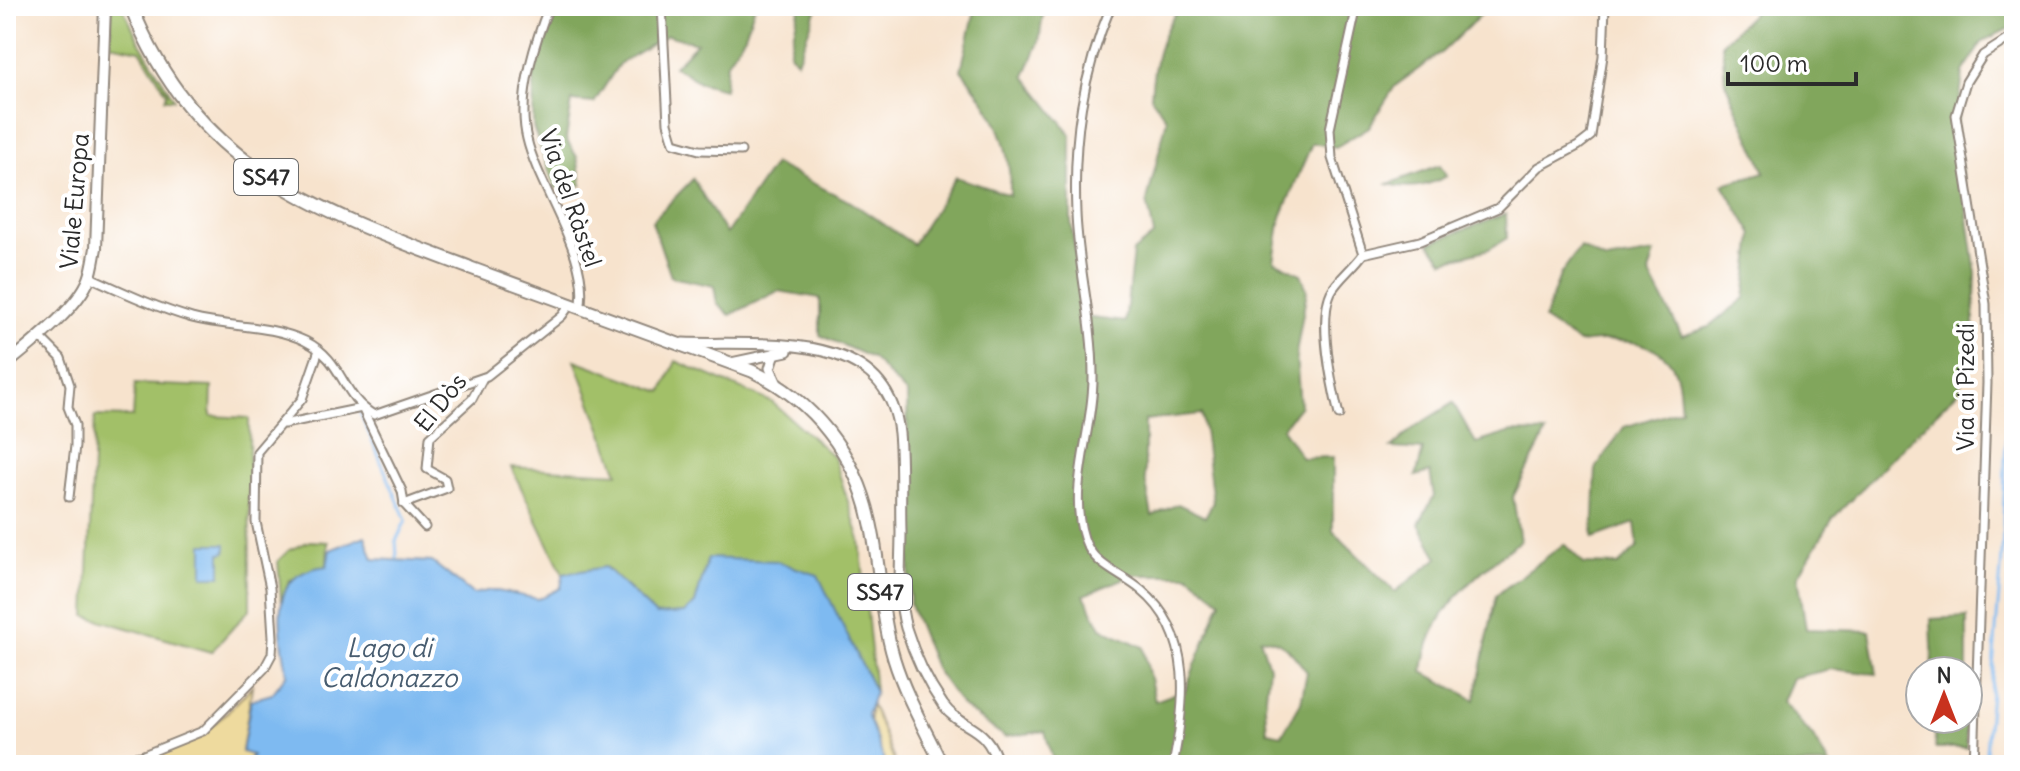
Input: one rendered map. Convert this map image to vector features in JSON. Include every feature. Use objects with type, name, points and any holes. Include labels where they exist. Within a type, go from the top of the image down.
[{"type":"highway","name":"SS47","points":[[131,6],[151,50],[182,97],[247,164],[300,199],[332,215],[468,267]]},
{"type":"main road","name":"Viale Europa","points":[[9,359],[39,336],[83,291],[90,277],[96,248],[105,6]]},
{"type":"main road","name":"SS47","points":[[468,267],[729,363],[778,386],[832,435],[848,457],[871,521],[882,613],[895,662],[942,765]]},
{"type":"street","name":"Via del Ràstel","points":[[549,6],[539,30],[524,113],[527,139],[572,246],[582,291],[575,307]]},
{"type":"street","points":[[662,6],[666,111],[674,143],[699,150],[741,151]]},
{"type":"street","points":[[1111,6],[1088,63],[1076,127],[1076,214],[1093,377],[1079,518],[1085,542],[1104,567],[1142,590],[1165,615],[1177,646],[1183,678],[1183,716],[1173,765]]},
{"type":"street","points":[[1357,6],[1330,129],[1332,158],[1363,254]]},
{"type":"street","points":[[1339,415],[1328,342],[1328,305],[1332,291],[1363,254],[1420,241],[1498,208],[1539,167],[1591,136],[1605,6]]},
{"type":"street","name":"Via ai Pizedi","points":[[1974,765],[1987,383],[1986,304],[1956,115],[1966,82],[1983,55],[2014,35]]},
{"type":"street","points":[[90,277],[195,319],[258,327],[295,337],[333,359],[350,395],[374,415],[389,413],[483,378],[575,307]]},
{"type":"street","points":[[39,336],[61,358],[70,385],[68,407],[75,425],[75,446],[69,497]]},
{"type":"street","points":[[674,343],[810,348],[862,363],[887,392],[899,431],[901,608],[912,649],[944,707],[977,729],[994,748],[998,765]]},
{"type":"street","points":[[738,345],[728,354],[729,363],[810,348]]},
{"type":"street","points":[[64,765],[141,756],[203,731],[264,669],[272,654],[273,637],[270,588],[256,522],[257,452],[284,424],[302,399],[319,350]]},
{"type":"street","points":[[775,353],[770,368],[778,386]]},
{"type":"street","name":"El Dòs","points":[[404,504],[447,488],[445,479],[427,469],[430,437],[472,399],[483,378]]},
{"type":"street","points":[[284,424],[362,408]]},
{"type":"street","points":[[362,408],[404,504],[425,527]]},
{"type":"green space","points":[[112,6],[122,6],[174,99],[165,99],[167,93],[140,50],[110,44]]},
{"type":"green space","points":[[559,6],[755,6],[745,35],[727,62],[724,89],[701,83],[674,66],[697,43],[667,35],[619,64],[594,103],[572,101],[566,139],[577,157],[582,185],[555,188],[533,127],[534,73]]},
{"type":"green space","points":[[800,6],[818,6],[797,61],[789,53]]},
{"type":"green space","points":[[976,6],[1044,6],[1039,42],[1025,76],[1071,134],[1071,221],[1084,317],[1125,322],[1133,252],[1154,235],[1147,201],[1167,119],[1151,97],[1154,73],[1163,37],[1181,6],[1490,6],[1442,52],[1395,86],[1369,127],[1336,147],[1312,143],[1281,217],[1274,261],[1301,274],[1307,290],[1296,354],[1300,406],[1282,428],[1302,458],[1333,457],[1333,531],[1395,592],[1438,558],[1419,524],[1434,496],[1430,472],[1416,476],[1423,450],[1391,448],[1416,426],[1453,403],[1476,443],[1512,432],[1546,433],[1513,497],[1520,541],[1456,597],[1434,631],[1427,651],[1423,672],[1475,700],[1496,595],[1564,544],[1584,564],[1618,565],[1638,547],[1635,523],[1593,538],[1596,468],[1624,427],[1681,409],[1677,375],[1658,351],[1633,342],[1579,343],[1544,320],[1560,275],[1580,247],[1606,261],[1655,253],[1649,273],[1682,336],[1709,327],[1745,298],[1753,235],[1723,184],[1765,172],[1725,82],[1722,43],[1754,12],[1748,6],[2014,6],[2014,26],[1983,41],[1963,72],[1956,133],[1976,274],[1973,348],[1958,391],[1833,518],[1798,576],[1806,629],[1870,631],[1877,674],[1831,669],[1792,678],[1782,701],[1813,737],[1829,765],[1054,765],[1045,731],[1005,737],[962,706],[936,670],[910,605],[907,394],[872,358],[820,335],[820,298],[778,291],[730,315],[717,304],[714,286],[671,277],[652,221],[693,179],[726,234],[774,164],[851,202],[913,244],[956,177],[1010,195],[1008,158],[999,128],[961,70]],"holes":[[[1202,414],[1213,502],[1205,517],[1178,504],[1152,516],[1145,478],[1145,420]],[[1132,575],[1189,575],[1221,601],[1185,690],[1155,701],[1143,647],[1101,628],[1084,595]],[[1260,638],[1282,645],[1307,672],[1301,702],[1282,735],[1267,732],[1265,706],[1269,667]]]},
{"type":"green space","points":[[1440,165],[1447,176],[1433,182],[1412,187],[1388,184]]},
{"type":"green space","points":[[1506,214],[1507,238],[1489,249],[1444,261],[1429,243]]},
{"type":"green space","points":[[575,360],[662,392],[676,361],[772,402],[834,457],[860,540],[875,692],[817,575],[708,558],[695,604],[684,613],[656,615],[606,567],[563,574],[511,467],[618,473]]},
{"type":"green space","points":[[135,384],[212,387],[211,416],[249,418],[250,609],[211,652],[86,616],[95,416],[133,417]]},
{"type":"green space","points":[[310,541],[328,542],[327,566],[290,580],[281,600],[278,561],[289,550]]},
{"type":"green space","points":[[1967,617],[1967,655],[1932,655],[1931,619]]},
{"type":"green space","points":[[1935,735],[1966,735],[1966,748],[1935,748]]},
{"type":"sand","points":[[252,686],[242,751],[252,754],[247,765],[101,765],[150,756],[186,743],[217,721]]},
{"type":"sand","points":[[870,704],[896,765],[886,765],[870,728]]},
{"type":"water","name":"Lago di Caldonazzo","points":[[365,536],[373,559],[432,562],[473,594],[492,590],[539,599],[561,588],[563,574],[605,567],[656,615],[684,613],[695,604],[708,558],[775,561],[818,575],[875,692],[867,714],[886,765],[247,765],[252,755],[242,752],[251,700],[272,694],[287,674],[280,622],[285,591],[293,579],[307,571],[327,566],[330,550]]},
{"type":"water","points":[[203,544],[226,544],[226,552],[221,553],[221,576],[203,576]]},
{"type":"waterway","points":[[1985,765],[2002,557],[2008,376],[2014,342]]},
{"type":"waterway","points":[[358,408],[406,520],[396,541],[397,558]]},
{"type":"waterway","points":[[144,757],[146,765]]}]
